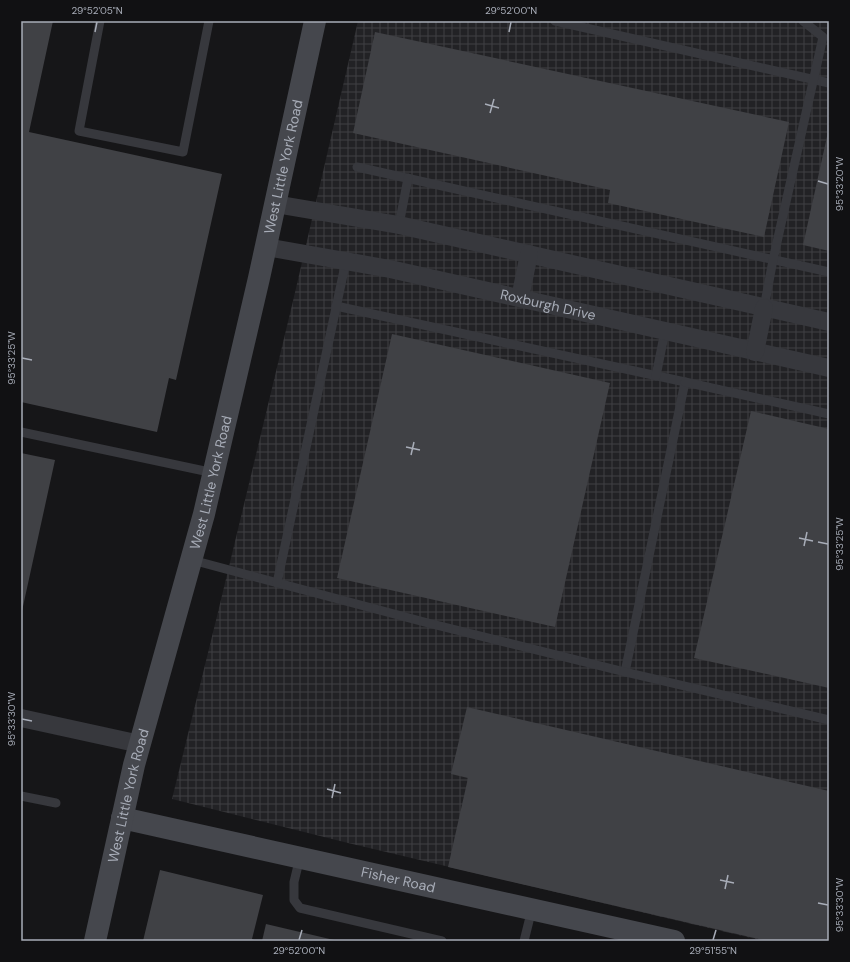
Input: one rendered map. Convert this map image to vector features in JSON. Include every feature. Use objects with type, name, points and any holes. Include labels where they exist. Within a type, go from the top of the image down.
[{"type":"main road","name":"West Little York Road","points":[[94,941],[140,744],[192,560],[214,473],[266,247],[315,21]]},
{"type":"main road","name":"Fisher Road","points":[[122,818],[674,941]]},
{"type":"street","points":[[275,204],[399,225],[829,322]]},
{"type":"street","name":"Roxburgh Drive","points":[[266,247],[390,269],[829,368]]},
{"type":"street","points":[[520,298],[528,254]]},
{"type":"street","points":[[755,352],[764,308]]},
{"type":"street","points":[[21,718],[140,744]]},
{"type":"lane","points":[[100,21],[79,131],[183,152],[210,21]]},
{"type":"lane","points":[[555,21],[829,82]]},
{"type":"lane","points":[[764,308],[773,260],[823,36],[803,21]]},
{"type":"lane","points":[[357,167],[829,272]]},
{"type":"lane","points":[[399,225],[408,178]]},
{"type":"lane","points":[[277,583],[346,261]]},
{"type":"lane","points":[[336,306],[829,414]]},
{"type":"lane","points":[[656,376],[665,331]]},
{"type":"lane","points":[[625,672],[685,382]]},
{"type":"lane","points":[[21,432],[214,473]]},
{"type":"lane","points":[[192,560],[428,623],[625,672],[829,720]]},
{"type":"lane","points":[[21,796],[56,803]]},
{"type":"lane","points":[[300,857],[294,882],[294,900],[300,908],[442,941]]},
{"type":"lane","points":[[524,941],[532,909]]},
{"type":"shaded area","points":[[358,21],[829,21],[829,941],[764,941],[348,843],[172,799],[293,301]]},
{"type":"building","points":[[21,21],[53,21],[29,132],[222,174],[176,380],[169,378],[157,432],[21,402]]},
{"type":"building","points":[[375,32],[789,122],[764,237],[608,203],[610,190],[353,133]]},
{"type":"building","points":[[829,132],[829,251],[803,245]]},
{"type":"building","points":[[392,334],[610,383],[555,627],[337,578]]},
{"type":"building","points":[[751,411],[829,429],[829,688],[694,658]]},
{"type":"building","points":[[21,453],[55,460],[22,611],[21,611]]},
{"type":"building","points":[[467,707],[829,791],[829,941],[767,941],[448,867],[468,778],[451,774]]},
{"type":"building","points":[[160,870],[263,895],[252,939],[256,941],[143,941]]},
{"type":"building","points":[[266,924],[334,940],[334,941],[262,941]]}]
